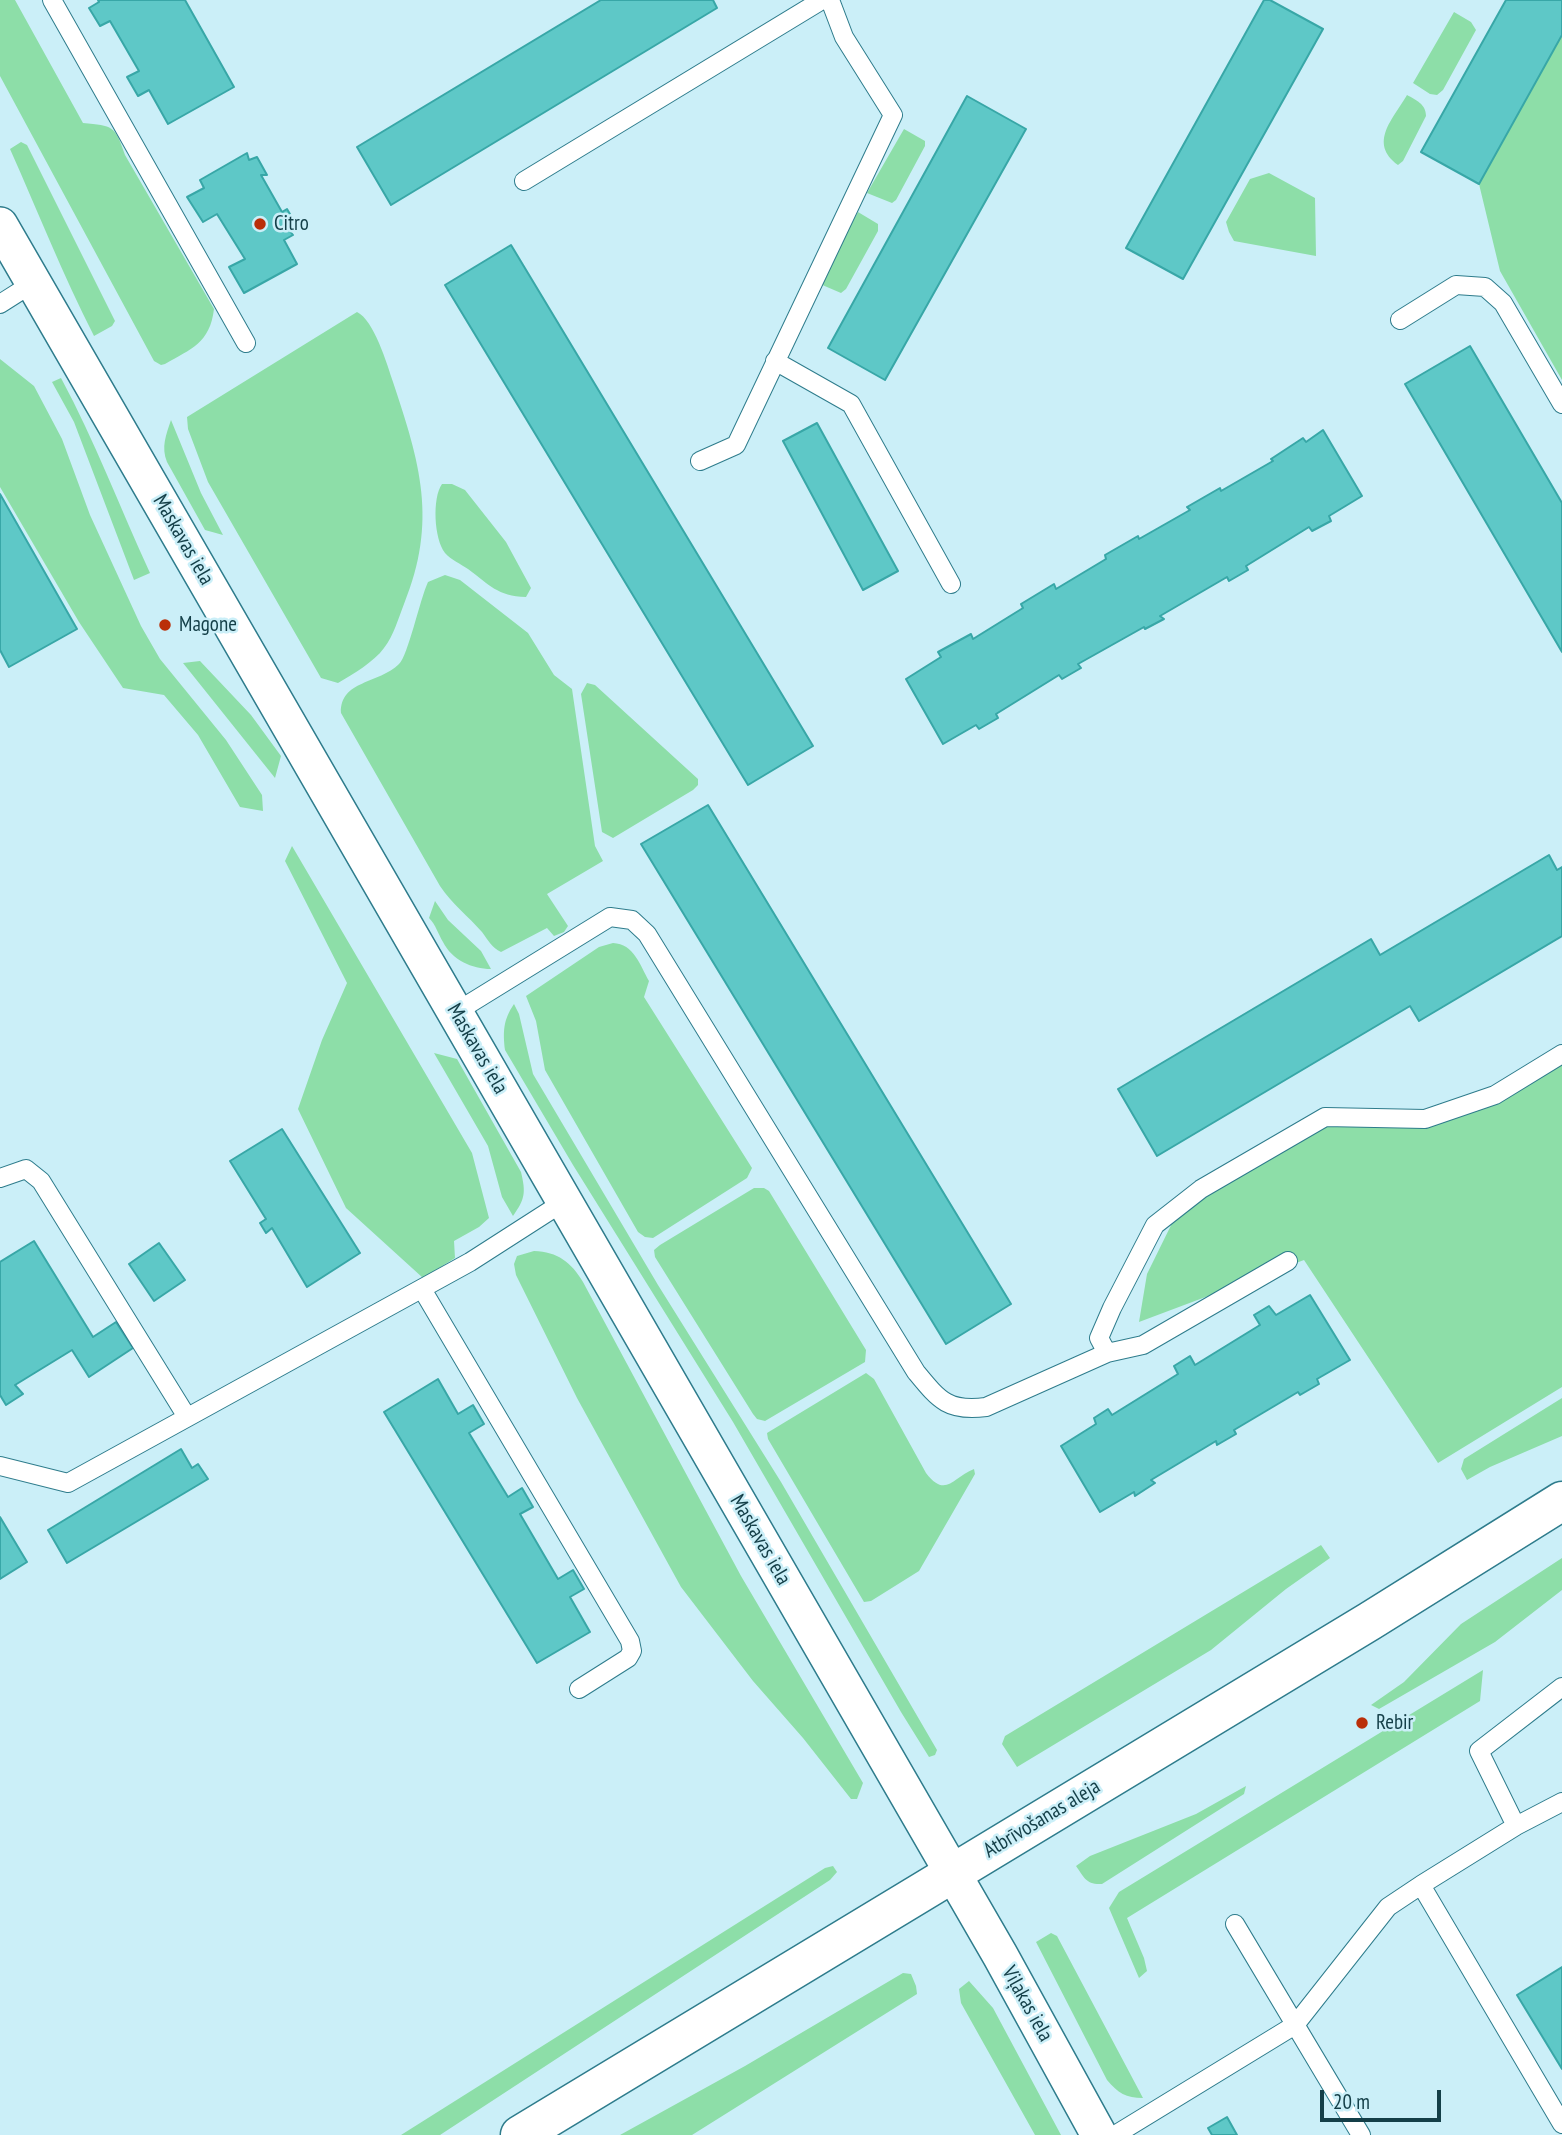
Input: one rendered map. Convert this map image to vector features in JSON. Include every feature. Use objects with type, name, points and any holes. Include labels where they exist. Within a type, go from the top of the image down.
[{"type":"main road","name":"Atbrīvošanas aleja","points":[[520,2135],[1370,1621],[1562,1501]]},
{"type":"street","name":"Maskavas iela","points":[[0,225],[952,1874]]},
{"type":"street","name":"Viļakas iela","points":[[952,1874],[1099,2135]]},
{"type":"lane","points":[[52,0],[246,343]]},
{"type":"lane","points":[[524,181],[822,0]]},
{"type":"lane","points":[[700,461],[736,444],[893,115],[845,37],[830,0]]},
{"type":"lane","points":[[0,304],[33,283]]},
{"type":"lane","points":[[1400,320],[1456,285],[1485,288],[1503,303],[1562,404]]},
{"type":"lane","points":[[775,361],[851,404],[951,584]]},
{"type":"lane","points":[[456,1012],[610,917],[632,920],[647,934],[916,1372],[940,1401],[965,1410],[986,1407],[1107,1353],[1143,1345],[1288,1262]]},
{"type":"lane","points":[[1107,1353],[1099,1338],[1155,1225],[1201,1189],[1325,1117],[1425,1119],[1495,1095],[1562,1054]]},
{"type":"lane","points":[[0,1178],[26,1169],[41,1181],[187,1417]]},
{"type":"lane","points":[[0,1466],[68,1483],[470,1262],[565,1201]]},
{"type":"lane","points":[[422,1289],[630,1642],[632,1651],[628,1658],[579,1689]]},
{"type":"lane","points":[[1516,1826],[1479,1751],[1562,1687]]},
{"type":"lane","points":[[1115,2135],[1295,2025],[1388,1907],[1516,1826],[1562,1802]]},
{"type":"lane","points":[[1421,1885],[1562,2124]]},
{"type":"lane","points":[[1235,1924],[1361,2135]]},
{"type":"green space","points":[[0,0],[15,0],[83,123],[101,125],[115,132],[125,155],[214,309],[208,330],[198,344],[165,364],[154,361],[0,76]]},
{"type":"green space","points":[[1454,12],[1471,22],[1476,30],[1443,90],[1437,95],[1430,94],[1413,83]]},
{"type":"green space","points":[[1562,35],[1562,380],[1500,271],[1479,184]]},
{"type":"green space","points":[[1407,95],[1422,105],[1426,116],[1403,161],[1398,165],[1389,157],[1384,140],[1390,122]]},
{"type":"green space","points":[[904,129],[925,141],[925,146],[892,203],[867,193]]},
{"type":"green space","points":[[21,142],[27,145],[115,321],[112,326],[94,336],[10,149]]},
{"type":"green space","points":[[1269,173],[1315,198],[1316,256],[1234,241],[1226,222],[1250,179]]},
{"type":"green space","points":[[858,212],[878,224],[878,231],[846,289],[841,293],[820,284]]},
{"type":"green space","points":[[357,312],[369,324],[379,343],[403,411],[417,466],[423,519],[414,574],[390,638],[375,658],[338,683],[321,678],[208,482],[188,429],[187,417]]},
{"type":"green space","points":[[0,359],[34,386],[62,439],[90,515],[141,626],[160,659],[226,740],[262,795],[263,811],[240,807],[198,735],[164,695],[123,688],[79,622],[0,487]]},
{"type":"green space","points":[[61,378],[150,573],[134,580],[74,422],[52,382]]},
{"type":"green space","points":[[171,420],[201,493],[223,535],[205,530],[167,462],[164,446]]},
{"type":"green space","points":[[442,484],[452,484],[465,490],[506,542],[531,588],[526,597],[494,589],[445,553],[438,538],[436,518],[437,499]]},
{"type":"green space","points":[[445,575],[460,580],[528,633],[554,675],[572,689],[595,846],[603,861],[547,894],[568,926],[564,932],[554,936],[547,928],[501,952],[440,886],[341,713],[342,702],[347,694],[391,670],[403,659],[428,582]]},
{"type":"green space","points":[[200,661],[251,715],[281,756],[275,778],[183,663]]},
{"type":"green space","points":[[587,683],[595,685],[698,779],[698,785],[693,790],[613,838],[602,832],[581,694]]},
{"type":"green space","points":[[292,846],[472,1153],[489,1218],[454,1241],[455,1258],[423,1278],[346,1208],[298,1109],[322,1040],[347,983],[285,861]]},
{"type":"green space","points":[[435,901],[448,920],[481,951],[491,969],[463,962],[447,948],[429,918]]},
{"type":"green space","points":[[613,943],[626,947],[639,962],[649,981],[644,997],[752,1168],[747,1178],[653,1238],[638,1232],[545,1070],[536,1021],[526,996],[599,947]]},
{"type":"green space","points":[[514,1004],[519,1014],[533,1074],[658,1285],[781,1482],[937,1750],[935,1755],[929,1757],[901,1712],[733,1422],[573,1165],[505,1050],[505,1026]]},
{"type":"green space","points":[[434,1053],[457,1059],[521,1172],[523,1196],[513,1216],[502,1197],[488,1146]]},
{"type":"green space","points":[[1562,1054],[1562,1387],[1438,1463],[1304,1260],[1139,1322],[1147,1274],[1181,1205],[1325,1117],[1425,1119]]},
{"type":"green space","points":[[754,1188],[769,1191],[866,1350],[865,1362],[765,1421],[757,1419],[753,1414],[655,1257],[654,1250]]},
{"type":"green space","points":[[534,1251],[550,1253],[563,1259],[583,1282],[741,1576],[863,1783],[857,1799],[851,1799],[753,1681],[681,1587],[577,1398],[516,1275],[514,1264],[517,1256]]},
{"type":"green space","points":[[866,1373],[874,1379],[933,1481],[950,1484],[974,1469],[975,1474],[919,1571],[871,1601],[864,1602],[768,1439],[767,1433]]},
{"type":"green space","points":[[1562,1398],[1562,1436],[1490,1467],[1467,1480],[1461,1469],[1464,1459]]},
{"type":"green space","points":[[1321,1545],[1330,1558],[1286,1589],[1211,1650],[1017,1767],[1002,1744],[1005,1736]]},
{"type":"green space","points":[[1562,1558],[1562,1590],[1495,1642],[1379,1709],[1371,1705],[1404,1682],[1461,1624]]},
{"type":"green space","points":[[1483,1670],[1480,1701],[1127,1918],[1147,1971],[1139,1978],[1109,1908],[1119,1892]]},
{"type":"green space","points":[[1246,1786],[1244,1794],[1102,1884],[1089,1882],[1076,1866],[1090,1856],[1196,1814]]},
{"type":"green space","points":[[833,1866],[837,1872],[830,1880],[440,2135],[401,2135],[825,1868]]},
{"type":"green space","points":[[1051,1933],[1057,1936],[1143,2098],[1123,2094],[1107,2080],[1036,1942]]},
{"type":"green space","points":[[903,1973],[911,1974],[917,1994],[692,2135],[620,2135],[745,2066]]},
{"type":"green space","points":[[969,1981],[993,2008],[1061,2135],[1035,2135],[961,2003],[959,1989]]},
{"type":"building","points":[[98,0],[185,0],[234,87],[168,124],[149,90],[138,96],[127,77],[139,71],[110,21],[100,26],[89,8],[99,2]]},
{"type":"building","points":[[601,0],[713,0],[717,8],[391,205],[357,147]]},
{"type":"building","points":[[1264,0],[1270,0],[1323,29],[1183,279],[1126,248]]},
{"type":"building","points":[[1506,0],[1562,0],[1562,35],[1479,184],[1421,152]]},
{"type":"building","points":[[967,96],[1026,129],[885,380],[828,348]]},
{"type":"building","name":"Citro","points":[[247,153],[249,160],[257,157],[267,175],[261,175],[282,212],[287,209],[297,226],[289,230],[293,235],[284,240],[297,264],[244,293],[229,267],[245,259],[217,214],[203,222],[187,197],[204,188],[200,180]]},
{"type":"building","points":[[511,245],[813,746],[748,785],[445,285]]},
{"type":"building","points":[[1470,346],[1562,503],[1562,652],[1405,384]]},
{"type":"building","points":[[817,423],[898,571],[863,590],[783,441]]},
{"type":"building","points":[[1323,430],[1362,496],[1329,516],[1331,521],[1312,531],[1309,527],[1246,566],[1248,570],[1229,581],[1227,577],[1160,616],[1164,619],[1145,629],[1144,627],[1078,664],[1081,668],[1062,679],[1059,675],[996,714],[998,718],[979,729],[976,725],[943,744],[906,679],[941,657],[938,652],[971,634],[973,639],[1023,608],[1021,604],[1054,584],[1056,589],[1106,559],[1105,555],[1190,510],[1187,507],[1273,461],[1271,459],[1303,438],[1306,442]]},
{"type":"building","points":[[0,494],[77,629],[9,667],[0,650]]},
{"type":"building","points":[[708,805],[1011,1304],[946,1344],[641,844]]},
{"type":"building","points":[[1549,855],[1557,870],[1562,867],[1562,936],[1419,1021],[1410,1006],[1157,1156],[1118,1089],[1371,939],[1380,955]]},
{"type":"building","points":[[282,1129],[360,1253],[307,1287],[272,1228],[266,1233],[260,1223],[266,1219],[230,1161]]},
{"type":"building","points":[[34,1241],[93,1337],[116,1322],[133,1348],[89,1377],[72,1350],[15,1385],[23,1394],[6,1405],[0,1395],[0,1262]]},
{"type":"building","points":[[159,1243],[185,1280],[154,1301],[129,1264]]},
{"type":"building","points":[[1310,1295],[1350,1360],[1317,1379],[1319,1384],[1300,1395],[1298,1392],[1234,1430],[1236,1434],[1217,1445],[1216,1441],[1151,1480],[1155,1483],[1135,1496],[1134,1492],[1100,1512],[1061,1446],[1096,1424],[1094,1418],[1108,1409],[1112,1415],[1178,1374],[1174,1366],[1190,1356],[1195,1365],[1260,1325],[1254,1315],[1269,1306],[1276,1315]]},
{"type":"building","points":[[438,1379],[458,1414],[473,1405],[484,1424],[469,1433],[508,1497],[522,1488],[533,1507],[520,1514],[558,1579],[573,1570],[584,1589],[570,1597],[590,1632],[537,1663],[384,1412]]},
{"type":"building","points":[[181,1449],[192,1468],[198,1464],[208,1479],[67,1563],[48,1530]]},
{"type":"building","points":[[0,1517],[27,1562],[0,1579]]},
{"type":"building","points":[[1562,1967],[1562,2069],[1517,1995]]},
{"type":"building","points":[[1227,2117],[1237,2135],[1212,2135],[1208,2128]]},
{"type":"place","name":"Citro","points":[[260,224]]},
{"type":"place","name":"Magone","points":[[165,625]]},
{"type":"place","name":"Rebir","points":[[1362,1723]]}]
